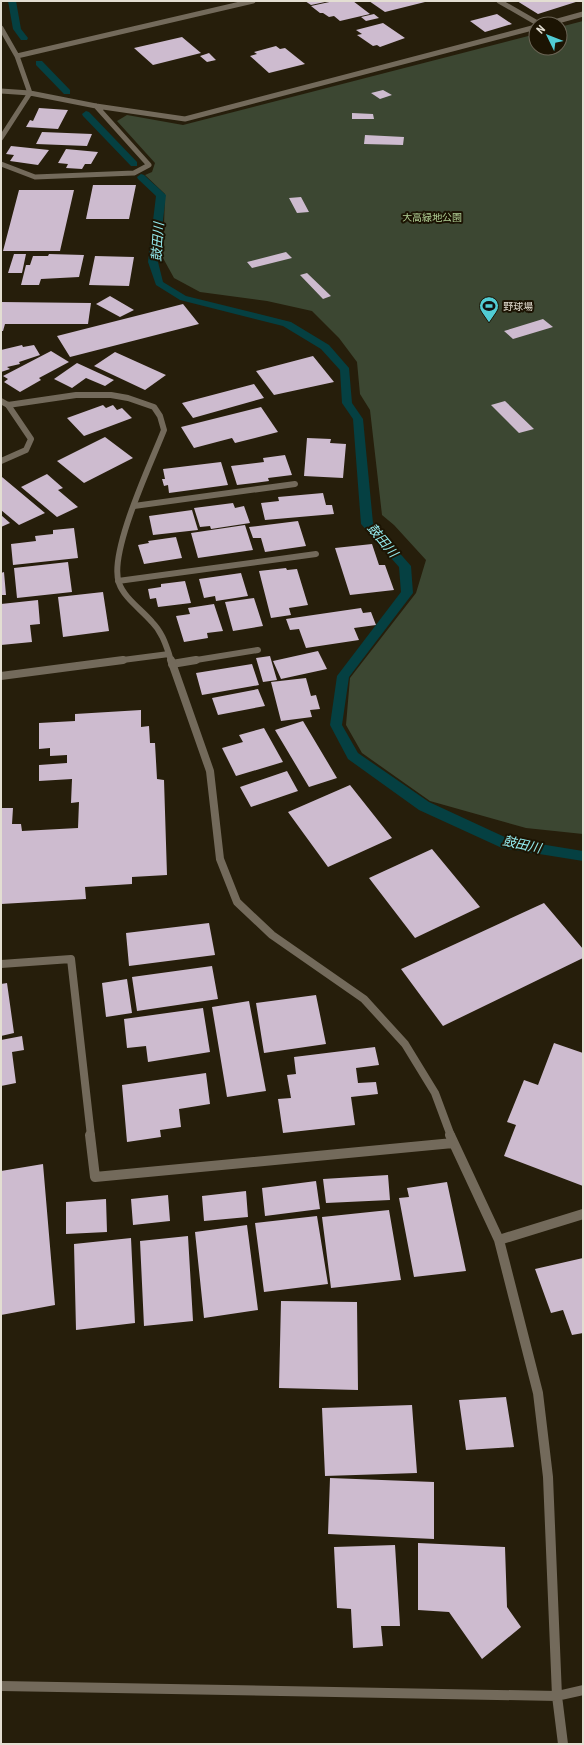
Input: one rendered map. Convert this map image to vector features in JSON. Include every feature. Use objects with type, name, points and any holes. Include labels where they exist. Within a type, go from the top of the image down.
[{"type":"street","points":[[17,56],[253,1]]},
{"type":"street","points":[[499,1],[528,18]]},
{"type":"street","points":[[568,18],[583,14]]},
{"type":"street","points":[[1,28],[17,56],[30,93]]},
{"type":"street","points":[[1,91],[30,93],[96,106],[185,119],[528,29]]},
{"type":"street","points":[[1,138],[30,93]]},
{"type":"street","points":[[1,164],[35,177],[134,173],[149,165],[96,106]]},
{"type":"street","points":[[1,401],[8,404],[76,395],[105,394],[129,397],[155,407],[163,422],[164,430],[134,506],[119,550],[118,581],[128,597],[158,629],[170,654],[172,664],[210,771],[220,859],[237,902],[272,935],[364,999],[405,1044],[435,1093],[453,1143],[499,1240],[538,1393],[548,1477],[557,1696],[563,1744]]},
{"type":"street","points":[[1,461],[26,450],[31,439],[8,404]]},
{"type":"street","points":[[134,506],[294,484]]},
{"type":"street","points":[[118,581],[316,554]]},
{"type":"street","points":[[172,664],[258,650]]},
{"type":"street","points":[[1,676],[170,654]]},
{"type":"street","points":[[1,964],[71,959],[95,1177],[453,1143]]},
{"type":"street","points":[[499,1240],[583,1214]]},
{"type":"street","points":[[1,1686],[557,1696],[583,1690]]},
{"type":"green space","name":"大高緑地公園","points":[[583,21],[583,834],[526,828],[430,801],[362,753],[346,725],[350,678],[416,593],[426,560],[394,525],[382,515],[370,410],[360,394],[357,362],[339,338],[312,311],[267,301],[200,292],[174,278],[163,258],[165,194],[145,175],[152,172],[155,163],[117,121],[127,115],[183,125],[528,36],[528,56],[568,56],[568,25]]},
{"type":"building","points":[[305,1],[324,1],[325,2],[311,5]]},
{"type":"building","points":[[334,1],[353,1],[370,14],[340,21],[334,16],[329,17],[323,13],[320,13],[311,6]]},
{"type":"building","points":[[369,1],[429,1],[385,12]]},
{"type":"building","points":[[517,1],[579,1],[538,14]]},
{"type":"building","points":[[374,14],[379,18],[366,21],[361,17]]},
{"type":"building","points":[[497,14],[512,24],[485,32],[470,21]]},
{"type":"building","points":[[383,23],[405,38],[380,47],[377,45],[373,46],[357,35],[362,34],[356,30]]},
{"type":"building","points":[[182,37],[201,53],[153,65],[134,48]]},
{"type":"building","points":[[276,46],[280,49],[285,48],[305,64],[269,73],[250,56],[257,54],[254,52]]},
{"type":"building","points":[[209,53],[216,60],[207,62],[200,56]]},
{"type":"building","points":[[383,90],[392,95],[380,99],[371,93]]},
{"type":"building","points":[[39,108],[68,110],[58,129],[26,127],[30,120],[33,121]]},
{"type":"building","points":[[352,113],[373,114],[374,119],[352,119]]},
{"type":"building","points":[[42,132],[92,134],[87,146],[36,144]]},
{"type":"building","points":[[365,135],[404,137],[403,145],[364,144]]},
{"type":"building","points":[[11,146],[49,150],[38,165],[10,161],[14,155],[6,154]]},
{"type":"building","points":[[66,149],[98,152],[91,164],[85,164],[82,169],[66,168],[68,164],[58,163]]},
{"type":"building","points":[[93,185],[136,185],[129,219],[86,219]]},
{"type":"building","points":[[19,190],[74,190],[60,251],[3,251]]},
{"type":"building","points":[[301,197],[309,212],[297,213],[289,198]]},
{"type":"building","points":[[286,252],[292,258],[252,268],[247,262]]},
{"type":"building","points":[[14,254],[26,254],[22,273],[8,273]]},
{"type":"building","points":[[49,254],[84,255],[79,277],[41,279],[39,285],[21,285],[26,265],[30,265],[33,256],[48,256]]},
{"type":"building","points":[[95,256],[134,257],[129,286],[89,285]]},
{"type":"building","points":[[307,273],[331,296],[323,299],[300,275]]},
{"type":"building","points":[[110,296],[134,310],[120,317],[96,304]]},
{"type":"building","points":[[1,302],[91,303],[88,324],[5,324],[3,331],[1,331]]},
{"type":"building","points":[[183,304],[199,324],[70,357],[57,336]]},
{"type":"building","points":[[543,319],[553,327],[513,339],[504,331]]},
{"type":"building","points":[[22,345],[23,347],[34,345],[40,355],[19,362],[20,364],[7,367],[10,369],[1,372],[1,350]]},
{"type":"building","points":[[51,351],[69,362],[39,378],[41,380],[20,392],[4,382],[8,379],[3,376]]},
{"type":"building","points":[[115,352],[166,375],[145,390],[94,366]]},
{"type":"building","points":[[313,356],[334,382],[274,395],[256,371]]},
{"type":"building","points":[[77,363],[114,380],[105,386],[86,378],[72,388],[54,379]]},
{"type":"building","points":[[254,384],[264,398],[193,418],[182,403]]},
{"type":"building","points":[[505,401],[534,429],[519,433],[491,405]]},
{"type":"building","points":[[103,405],[106,408],[113,405],[117,410],[122,408],[132,418],[84,436],[67,418]]},
{"type":"building","points":[[261,407],[278,432],[235,443],[232,438],[194,448],[181,427]]},
{"type":"building","points":[[105,437],[133,458],[84,483],[57,461]]},
{"type":"building","points":[[307,438],[331,439],[330,443],[346,444],[343,478],[304,476]]},
{"type":"building","points":[[285,455],[292,475],[268,478],[269,481],[237,485],[231,466],[264,462],[263,458]]},
{"type":"building","points":[[221,462],[228,485],[169,493],[168,485],[164,486],[162,479],[165,479],[163,469]]},
{"type":"building","points":[[47,474],[63,488],[58,490],[78,507],[57,517],[21,487]]},
{"type":"building","points":[[2,477],[45,513],[19,525],[1,510]]},
{"type":"building","points":[[323,493],[326,505],[332,505],[334,514],[265,520],[261,503],[279,501],[278,497]]},
{"type":"building","points":[[233,503],[235,508],[244,506],[250,523],[211,529],[210,526],[200,527],[194,508]]},
{"type":"building","points":[[192,510],[198,530],[153,535],[149,516]]},
{"type":"building","points":[[1,515],[10,523],[1,527]]},
{"type":"building","points":[[298,521],[306,546],[265,552],[261,538],[253,538],[249,527]]},
{"type":"building","points":[[245,525],[253,550],[198,558],[191,533]]},
{"type":"building","points":[[74,528],[78,558],[13,565],[11,544],[36,541],[35,536],[53,534],[53,530]]},
{"type":"building","points":[[176,537],[182,558],[144,564],[138,545],[149,543],[148,541]]},
{"type":"building","points":[[372,544],[379,565],[385,565],[394,590],[350,595],[335,548]]},
{"type":"building","points":[[68,562],[72,592],[17,598],[14,568]]},
{"type":"building","points":[[286,568],[287,570],[297,569],[308,605],[289,608],[291,615],[271,618],[259,571]]},
{"type":"building","points":[[4,572],[6,595],[1,595],[1,573]]},
{"type":"building","points":[[241,573],[248,596],[216,601],[215,596],[204,598],[199,579]]},
{"type":"building","points":[[185,581],[191,603],[158,607],[156,598],[150,599],[148,589],[161,587],[161,584]]},
{"type":"building","points":[[103,592],[109,631],[63,637],[58,597]]},
{"type":"building","points":[[254,598],[263,626],[233,631],[225,602]]},
{"type":"building","points":[[38,600],[40,624],[30,625],[32,642],[1,645],[1,604]]},
{"type":"building","points":[[214,604],[223,631],[207,633],[208,638],[184,642],[176,616],[190,614],[188,608]]},
{"type":"building","points":[[361,608],[363,613],[371,612],[376,625],[354,628],[359,640],[306,648],[299,629],[290,630],[286,619]]},
{"type":"building","points":[[318,651],[327,669],[281,679],[273,661]]},
{"type":"building","points":[[270,656],[277,680],[263,682],[256,658]]},
{"type":"building","points":[[252,664],[259,685],[202,695],[196,673]]},
{"type":"building","points":[[306,678],[311,696],[316,695],[320,709],[310,710],[312,717],[281,721],[271,682]]},
{"type":"building","points":[[258,689],[265,706],[218,715],[212,698]]},
{"type":"building","points":[[141,710],[141,727],[149,726],[150,743],[155,743],[157,779],[164,780],[167,875],[132,877],[132,884],[85,887],[86,899],[1,904],[1,808],[13,808],[12,824],[21,824],[22,831],[78,828],[79,802],[71,803],[72,779],[39,781],[39,765],[67,763],[67,755],[50,756],[50,748],[39,749],[39,723],[75,721],[75,714]]},
{"type":"building","points":[[303,721],[337,778],[309,787],[275,730]]},
{"type":"building","points":[[264,728],[283,762],[236,776],[222,748],[243,742],[239,735]]},
{"type":"building","points":[[287,771],[298,791],[251,807],[240,787]]},
{"type":"building","points":[[350,785],[392,838],[328,867],[288,812]]},
{"type":"building","points":[[432,849],[480,907],[415,938],[369,878]]},
{"type":"building","points":[[544,903],[583,949],[583,958],[443,1026],[401,969]]},
{"type":"building","points":[[209,923],[215,955],[129,966],[126,933]]},
{"type":"building","points":[[212,966],[218,999],[137,1011],[132,977]]},
{"type":"building","points":[[127,979],[132,1013],[106,1017],[102,983]]},
{"type":"building","points":[[7,983],[14,1033],[1,1036],[1,984]]},
{"type":"building","points":[[316,995],[326,1044],[264,1053],[256,1003]]},
{"type":"building","points":[[249,1001],[266,1091],[227,1097],[212,1007]]},
{"type":"building","points":[[203,1008],[210,1052],[148,1062],[146,1046],[127,1048],[124,1019]]},
{"type":"building","points":[[22,1036],[24,1050],[12,1052],[16,1083],[1,1086],[1,1040]]},
{"type":"building","points":[[554,1043],[583,1053],[583,1186],[504,1156],[516,1125],[507,1122],[524,1080],[538,1085]]},
{"type":"building","points":[[375,1047],[379,1065],[356,1068],[358,1083],[376,1082],[378,1094],[351,1097],[355,1125],[283,1133],[278,1099],[291,1098],[287,1075],[296,1074],[294,1057]]},
{"type":"building","points":[[206,1073],[210,1104],[179,1109],[181,1127],[160,1130],[161,1137],[127,1142],[122,1085]]},
{"type":"building","points":[[43,1164],[55,1305],[1,1315],[1,1171]]},
{"type":"building","points":[[388,1175],[390,1200],[326,1203],[323,1179]]},
{"type":"building","points":[[316,1181],[320,1209],[265,1216],[262,1188]]},
{"type":"building","points":[[447,1182],[466,1271],[414,1277],[399,1198],[409,1197],[407,1188]]},
{"type":"building","points":[[246,1191],[248,1217],[204,1221],[202,1196]]},
{"type":"building","points":[[168,1195],[170,1221],[133,1225],[131,1199]]},
{"type":"building","points":[[106,1199],[107,1232],[66,1234],[66,1202]]},
{"type":"building","points":[[389,1210],[401,1280],[331,1288],[322,1217]]},
{"type":"building","points":[[317,1216],[328,1284],[264,1292],[255,1223]]},
{"type":"building","points":[[247,1225],[258,1310],[204,1318],[195,1232]]},
{"type":"building","points":[[188,1236],[193,1321],[144,1326],[140,1241]]},
{"type":"building","points":[[131,1238],[135,1323],[76,1330],[74,1244]]},
{"type":"building","points":[[583,1258],[583,1333],[572,1335],[563,1310],[551,1313],[535,1269]]},
{"type":"building","points":[[281,1301],[357,1302],[358,1390],[279,1388]]},
{"type":"building","points":[[506,1397],[514,1447],[466,1450],[459,1400]]},
{"type":"building","points":[[412,1405],[417,1473],[325,1476],[322,1408]]},
{"type":"building","points":[[330,1478],[434,1482],[434,1539],[328,1534]]},
{"type":"building","points":[[418,1543],[505,1547],[507,1607],[521,1627],[482,1659],[449,1612],[418,1610]]},
{"type":"building","points":[[395,1545],[400,1626],[381,1626],[383,1646],[353,1648],[351,1609],[337,1608],[334,1547]]},
{"type":"waterway","name":"鼓田川","points":[[12,1],[17,29],[24,38]]},
{"type":"waterway","name":"鼓田川","points":[[39,63],[67,92]]},
{"type":"waterway","name":"鼓田川","points":[[86,114],[134,164]]},
{"type":"waterway","name":"鼓田川","points":[[141,177],[161,195],[153,262],[159,283],[183,298],[287,324],[325,347],[345,370],[347,403],[358,419],[367,524],[405,566],[407,593],[343,676],[336,725],[353,756],[424,806],[507,844],[583,856]]},
{"type":"place","name":"野球場","points":[[489,323]]}]
